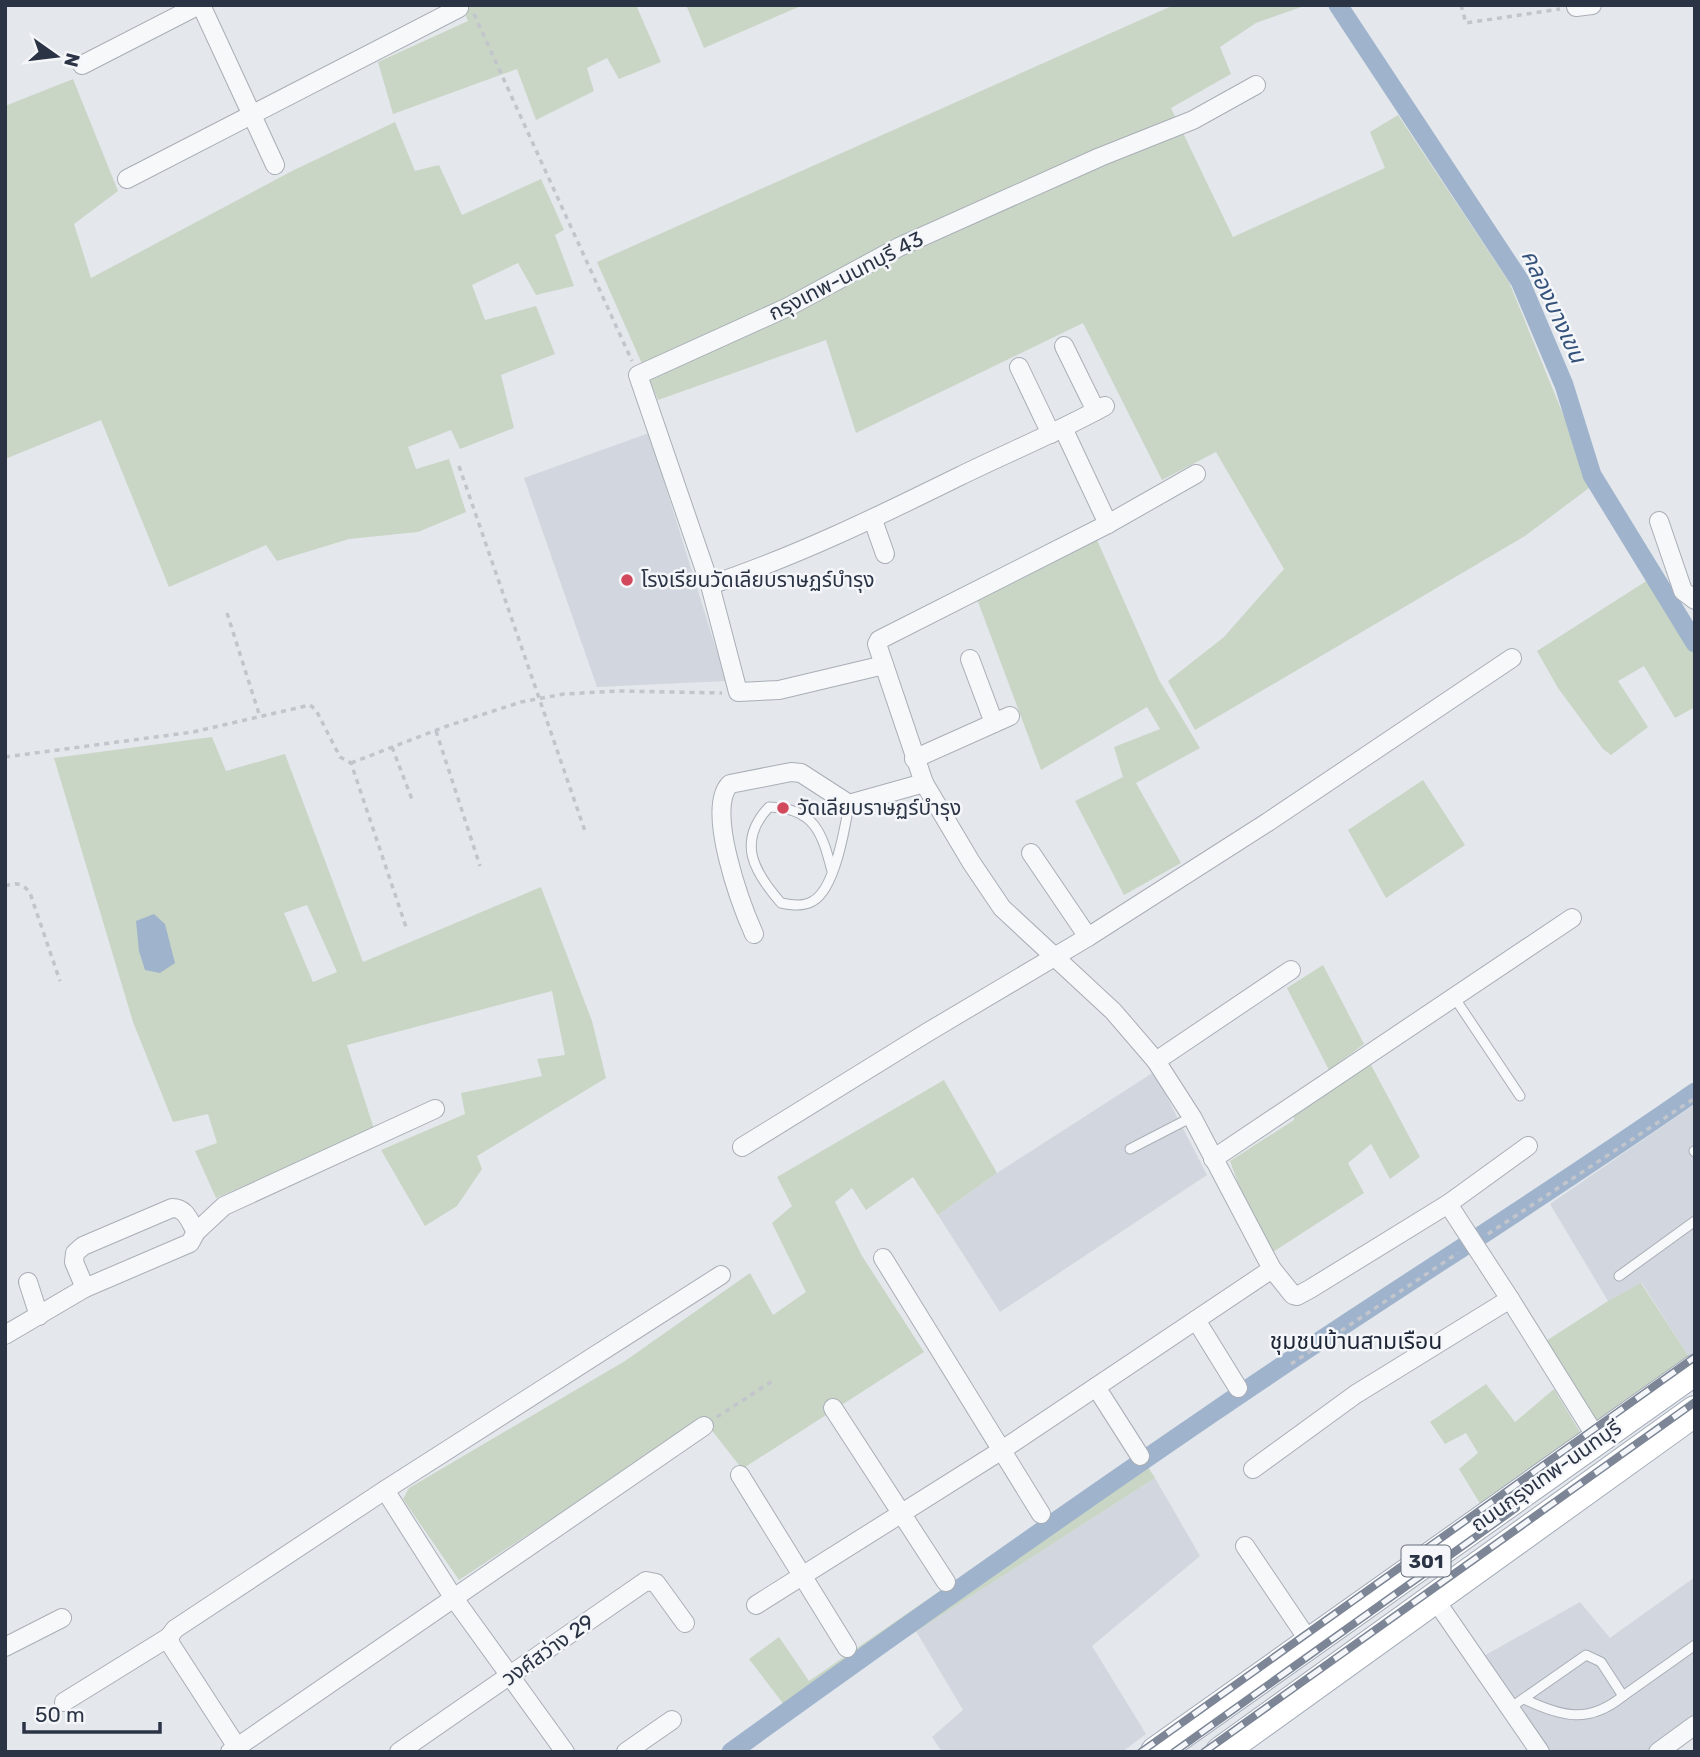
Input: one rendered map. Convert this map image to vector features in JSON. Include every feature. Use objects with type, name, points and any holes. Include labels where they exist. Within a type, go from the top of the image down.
[{"type":"main road","name":"ถนนกรุงเทพ-นนทบุรี","points":[[1156,1752],[1695,1370]]},
{"type":"main road","name":"ถนนกรุงเทพ-นนทบุรี","points":[[1233,1748],[1428,1603],[1695,1411]]},
{"type":"main road","points":[[1402,1577],[1428,1603]]},
{"type":"street","points":[[82,65],[200,5],[275,164]]},
{"type":"street","points":[[127,179],[465,6]]},
{"type":"street","name":"กรุงเทพ-นนทบุรี 43","points":[[638,375],[788,307],[899,247],[1100,157],[1193,120],[1256,85]]},
{"type":"street","points":[[710,585],[873,520],[1100,408],[1064,346]]},
{"type":"street","points":[[1019,367],[1108,524]]},
{"type":"street","points":[[638,375],[710,585],[738,692],[779,690],[884,665]]},
{"type":"street","points":[[1196,474],[1108,524],[880,639],[877,644],[923,783],[1002,908],[1113,1011],[1156,1061],[1192,1117],[1272,1269],[1285,1287],[1297,1296],[1448,1204],[1528,1146]]},
{"type":"street","points":[[873,520],[885,554]]},
{"type":"street","points":[[1659,521],[1683,591],[1695,600]]},
{"type":"street","points":[[743,1147],[928,1032],[1055,958],[1268,822],[1512,658]]},
{"type":"street","points":[[914,760],[1002,719],[970,659]]},
{"type":"street","points":[[754,934],[729,865],[721,797],[730,784],[791,772],[812,779],[849,804],[923,783]]},
{"type":"street","points":[[1031,853],[1088,937]]},
{"type":"street","points":[[1213,1158],[1572,918]]},
{"type":"street","points":[[1156,1061],[1291,970]]},
{"type":"street","points":[[5,1335],[85,1288],[190,1243],[196,1232],[224,1206],[435,1109]]},
{"type":"street","points":[[1448,1204],[1598,1440]]},
{"type":"street","points":[[85,1288],[75,1262],[75,1253],[83,1246],[172,1208],[184,1211],[196,1232]]},
{"type":"street","points":[[883,1258],[1041,1514]]},
{"type":"street","points":[[756,1605],[1002,1450],[1272,1269]]},
{"type":"street","points":[[64,1702],[169,1637],[174,1629],[385,1489],[721,1275]]},
{"type":"street","points":[[28,1282],[39,1316]]},
{"type":"street","points":[[1253,1469],[1356,1394],[1510,1299]]},
{"type":"street","points":[[1196,1320],[1238,1388]]},
{"type":"street","points":[[1096,1387],[1140,1456]]},
{"type":"street","points":[[833,1408],[946,1582]]},
{"type":"street","points":[[169,1637],[234,1749],[704,1426]]},
{"type":"street","points":[[740,1475],[847,1648]]},
{"type":"street","points":[[385,1489],[453,1597],[565,1752]]},
{"type":"street","points":[[1245,1546],[1310,1641]]},
{"type":"street","name":"วงศ์สว่าง 29","points":[[399,1752],[646,1581],[656,1583],[685,1623]]},
{"type":"street","points":[[1428,1603],[1517,1703],[1539,1752]]},
{"type":"street","points":[[5,1647],[62,1618]]},
{"type":"street","points":[[626,1752],[672,1720]]},
{"type":"street","points":[[1658,1752],[1695,1726]]},
{"type":"lane","points":[[832,871],[822,836],[801,813],[792,809],[769,807],[756,821],[752,852],[754,866],[780,903],[793,905],[814,901],[824,892],[832,871],[843,842],[849,804]]},
{"type":"lane","points":[[1454,997],[1520,1096]]},
{"type":"lane","points":[[1130,1149],[1192,1117]]},
{"type":"lane","points":[[1619,1276],[1695,1220]]},
{"type":"lane","points":[[1517,1703],[1565,1715],[1586,1715],[1607,1710],[1695,1645]]},
{"type":"lane","points":[[1517,1703],[1586,1655],[1601,1662],[1623,1696]]},
{"type":"path","points":[[1461,5],[1466,23],[1584,6]]},
{"type":"path","points":[[465,6],[638,375]]},
{"type":"path","points":[[459,466],[586,834]]},
{"type":"path","points":[[228,613],[260,717]]},
{"type":"path","points":[[351,763],[436,731],[539,698],[618,691],[738,692]]},
{"type":"path","points":[[5,757],[193,732],[310,705],[316,710],[341,757],[351,763],[406,927]]},
{"type":"path","points":[[436,731],[480,866]]},
{"type":"path","points":[[392,747],[413,802]]},
{"type":"path","points":[[5,886],[17,884],[30,893],[60,981]]},
{"type":"path","points":[[1291,1364],[1695,1098]]},
{"type":"path","points":[[704,1426],[774,1380]]},
{"type":"shaded area","name":"โรงเรียนวัดเลียบราษฏร์บำรุง","points":[[649,433],[726,681],[597,687],[524,478]]},
{"type":"shaded area","points":[[1154,1072],[1207,1175],[1000,1312],[938,1215],[997,1173]]},
{"type":"shaded area","points":[[1695,1104],[1693,1363],[1642,1283],[1608,1301],[1550,1204]]},
{"type":"shaded area","points":[[1155,1478],[1200,1556],[1092,1646],[1146,1734],[1122,1752],[942,1752],[932,1737],[963,1710],[916,1631]]},
{"type":"shaded area","points":[[1695,1577],[1695,1718],[1646,1752],[1551,1752],[1482,1657],[1580,1602],[1610,1638]]},
{"type":"green space","points":[[461,5],[636,5],[661,62],[619,79],[607,58],[587,68],[594,91],[536,120],[517,69],[393,114],[378,62],[468,21]]},
{"type":"green space","points":[[686,5],[803,5],[704,48]]},
{"type":"green space","points":[[1174,5],[1307,5],[1256,23],[1220,47],[1231,74],[1171,108],[1233,237],[1385,168],[1370,132],[1398,115],[1509,282],[1565,419],[1589,488],[1525,536],[1195,730],[1168,681],[1224,637],[1284,569],[1216,452],[1162,480],[1083,323],[856,433],[826,340],[658,400],[597,262]]},
{"type":"green space","points":[[73,79],[118,191],[74,224],[91,278],[294,170],[395,122],[415,171],[439,165],[462,215],[541,179],[564,230],[555,235],[574,286],[536,295],[518,263],[472,285],[485,320],[536,306],[555,354],[501,375],[514,428],[460,449],[451,430],[408,447],[416,469],[449,459],[466,512],[418,532],[349,539],[277,561],[266,545],[169,587],[101,420],[5,459],[5,106]]},
{"type":"green space","points":[[1097,540],[1159,680],[1200,748],[1136,783],[1181,863],[1124,895],[1075,801],[1123,777],[1114,747],[1160,729],[1147,707],[1041,770],[977,599]]},
{"type":"green space","points":[[1651,578],[1695,653],[1695,707],[1675,718],[1644,666],[1618,681],[1648,727],[1611,755],[1603,749],[1558,688],[1537,651]]},
{"type":"green space","points":[[212,737],[226,771],[285,754],[363,962],[541,887],[592,1021],[606,1078],[477,1156],[482,1169],[457,1206],[425,1226],[381,1150],[465,1114],[461,1093],[542,1076],[537,1059],[565,1055],[552,991],[347,1045],[374,1129],[216,1198],[195,1151],[217,1143],[208,1114],[173,1122],[133,1022],[54,758]],"holes":[[[307,905],[337,972],[313,982],[284,913]]]},
{"type":"green space","points":[[1423,780],[1465,845],[1386,898],[1348,830]]},
{"type":"green space","points":[[1323,965],[1364,1044],[1329,1070],[1287,988]]},
{"type":"green space","points":[[1370,1063],[1420,1157],[1390,1179],[1371,1144],[1348,1163],[1364,1193],[1273,1252],[1248,1210],[1230,1161],[1294,1120],[1294,1111]]},
{"type":"green space","points":[[944,1080],[997,1173],[938,1215],[913,1177],[866,1210],[852,1188],[835,1202],[862,1256],[924,1352],[742,1469],[703,1419],[459,1580],[403,1499],[409,1488],[625,1361],[750,1273],[773,1315],[806,1292],[772,1223],[792,1206],[777,1177]]},
{"type":"green space","points":[[1641,1283],[1693,1363],[1598,1430],[1546,1341]]},
{"type":"green space","points":[[1486,1384],[1515,1422],[1554,1389],[1586,1442],[1484,1510],[1459,1469],[1478,1453],[1466,1433],[1445,1444],[1430,1422]]},
{"type":"green space","points":[[1129,1461],[1148,1467],[1155,1478],[901,1641],[744,1752],[720,1752],[785,1706],[749,1659],[779,1637],[809,1681]]},
{"type":"water","points":[[154,914],[165,924],[175,963],[160,973],[145,970],[139,951],[136,921]]},
{"type":"waterway","name":"คลองบางเขน","points":[[1338,5],[1520,281],[1564,385],[1592,475],[1695,643]]},
{"type":"waterway","points":[[731,1752],[970,1581],[1211,1414],[1695,1092]]},
{"type":"railway","points":[[1141,1752],[1695,1357]]},
{"type":"railway","points":[[1204,1752],[1695,1402]]},
{"type":"railway","points":[[1174,1752],[1516,1508]]},
{"type":"place","name":"โรงเรียนวัดเลียบราษฏร์บำรุง","points":[[627,580]]},
{"type":"place","name":"วัดเลียบราษฏร์บำรุง","points":[[783,808]]},
{"type":"district","name":"ชุมชนบ้านสามเรือน","points":[[1356,1341]]}]
